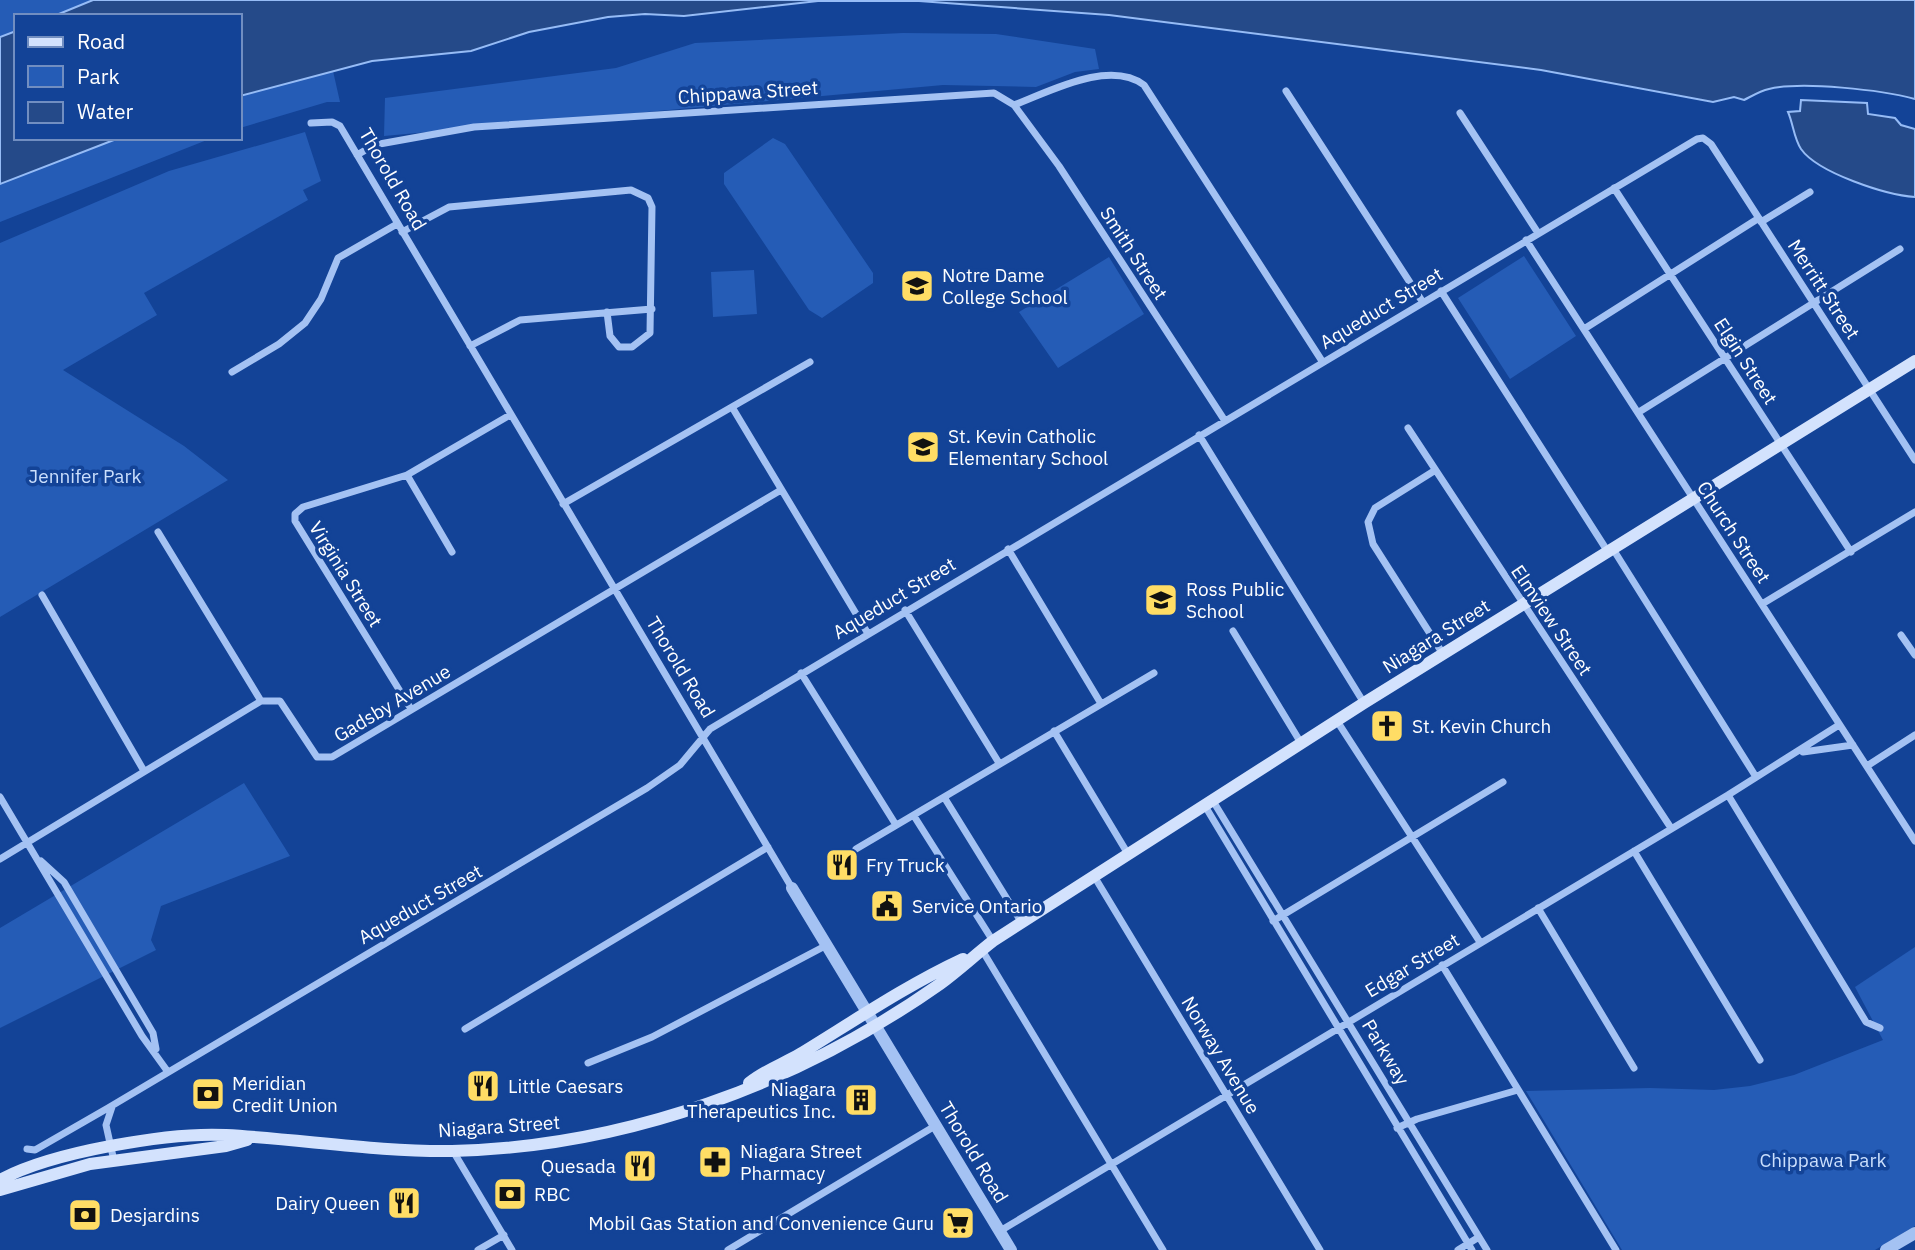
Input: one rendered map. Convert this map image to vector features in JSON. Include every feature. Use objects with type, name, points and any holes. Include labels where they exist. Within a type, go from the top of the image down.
[{"type":"main road","name":"Niagara Street","points":[[0,1180],[44,1163],[111,1147],[206,1136],[453,1151],[528,1146],[598,1135],[663,1118],[742,1089],[762,1072],[871,1019],[934,972],[982,950],[1364,703],[1915,361]]},
{"type":"main road","name":"Niagara Street","points":[[0,1190],[114,1161],[226,1146],[251,1139]]},
{"type":"street","points":[[1014,105],[1075,80],[1124,76],[1135,79],[1148,89],[1322,361]]},
{"type":"street","points":[[1286,91],[1422,301]]},
{"type":"street","name":"Chippawa Street","points":[[357,155],[374,145],[425,134],[527,122],[926,96],[957,97],[970,93],[994,93],[1014,105]]},
{"type":"street","name":"Smith Street","points":[[1014,105],[1059,166],[1225,421]]},
{"type":"street","points":[[1460,113],[1538,233]]},
{"type":"street","name":"Thorold Road","points":[[311,123],[337,123],[357,155],[702,739],[1011,1250]]},
{"type":"street","name":"Aqueduct Street","points":[[27,1149],[32,1151],[115,1104],[658,781],[680,765],[710,729],[867,632],[1691,141],[1703,138]]},
{"type":"street","name":"Merritt Street","points":[[1703,138],[1711,144],[1915,460]]},
{"type":"street","name":"Elgin Street","points":[[1614,188],[1850,552]]},
{"type":"street","points":[[402,232],[449,206],[631,190],[648,198],[652,207],[650,333],[632,347],[622,349],[612,341],[607,312]]},
{"type":"street","points":[[1584,329],[1670,274],[1810,192]]},
{"type":"street","points":[[232,372],[279,344],[305,323],[328,286],[338,258],[397,224]]},
{"type":"street","name":"Church Street","points":[[1526,240],[1915,841]]},
{"type":"street","points":[[1639,412],[1899,249]]},
{"type":"street","points":[[1440,291],[1756,777]]},
{"type":"street","points":[[470,346],[520,320],[652,309]]},
{"type":"street","points":[[563,504],[810,362]]},
{"type":"street","points":[[732,407],[867,632]]},
{"type":"street","name":"Virginia Street","points":[[411,709],[295,521],[295,514],[303,507],[407,475],[510,415]]},
{"type":"street","name":"Elmview Street","points":[[1408,428],[1671,828]]},
{"type":"street","points":[[1199,435],[1364,703]]},
{"type":"street","points":[[1434,471],[1380,505],[1369,516],[1368,525],[1373,544],[1444,654]]},
{"type":"street","points":[[407,475],[452,552]]},
{"type":"street","name":"Gadsby Avenue","points":[[261,701],[280,701],[317,757],[332,757],[781,490]]},
{"type":"street","points":[[1762,604],[1915,512]]},
{"type":"street","points":[[0,859],[261,701],[158,532]]},
{"type":"street","points":[[1008,549],[1100,702]]},
{"type":"street","points":[[42,595],[144,771]]},
{"type":"street","points":[[905,610],[999,763]]},
{"type":"street","points":[[1233,631],[1301,743]]},
{"type":"street","points":[[1901,635],[1915,656]]},
{"type":"street","points":[[802,673],[896,825]]},
{"type":"street","points":[[856,849],[1100,702],[1154,673]]},
{"type":"street","points":[[1337,721],[1480,942]]},
{"type":"street","name":"Edgar Street","points":[[1000,1231],[1796,754],[1839,725]]},
{"type":"street","points":[[1055,731],[1128,854]]},
{"type":"street","points":[[1867,766],[1915,735]]},
{"type":"street","points":[[1796,754],[1853,745]]},
{"type":"street","points":[[1273,921],[1503,782]]},
{"type":"street","points":[[1728,795],[1866,1022],[1880,1028]]},
{"type":"street","points":[[0,797],[142,1036],[156,1051],[168,1072]]},
{"type":"street","points":[[944,797],[1022,923]]},
{"type":"street","name":"Parkway","points":[[1209,804],[1285,914],[1487,1250]]},
{"type":"street","name":"Parkway","points":[[1209,804],[1273,921],[1470,1247]]},
{"type":"street","points":[[914,816],[993,941]]},
{"type":"street","points":[[465,1029],[768,847]]},
{"type":"street","points":[[1634,851],[1760,1060]]},
{"type":"street","name":"Norway Avenue","points":[[1094,876],[1320,1250]]},
{"type":"street","points":[[1538,908],[1634,1068]]},
{"type":"street","points":[[588,1062],[652,1037],[827,945]]},
{"type":"street","points":[[982,950],[1163,1250]]},
{"type":"street","points":[[1441,965],[1616,1250]]},
{"type":"street","points":[[1397,1128],[1410,1121],[1518,1090]]},
{"type":"street","points":[[114,1161],[106,1121],[115,1104]]},
{"type":"street","points":[[728,1250],[935,1126]]},
{"type":"street","points":[[453,1151],[512,1250]]},
{"type":"street","points":[[1886,1250],[1915,1233]]},
{"type":"street","points":[[478,1250],[503,1235]]},
{"type":"street","points":[[1458,1250],[1470,1247],[1479,1237]]},
{"type":"green space","points":[[0,0],[93,0],[59,14],[14,14],[14,32],[0,37]]},
{"type":"green space","points":[[903,33],[996,34],[1095,49],[1099,69],[1075,72],[1036,87],[943,85],[384,136],[385,98],[616,68],[695,43]]},
{"type":"green space","points":[[333,71],[340,102],[327,102],[242,127],[242,95]]},
{"type":"green space","name":"Jennifer Park","points":[[305,132],[321,181],[303,190],[308,200],[144,293],[157,315],[63,370],[184,446],[228,480],[0,617],[0,243],[169,171]]},
{"type":"green space","points":[[773,138],[785,144],[873,273],[873,283],[822,318],[809,310],[724,184],[724,173]]},
{"type":"green space","points":[[114,140],[207,140],[0,222],[0,184]]},
{"type":"green space","points":[[1524,256],[1576,336],[1510,379],[1458,298]]},
{"type":"green space","points":[[1109,257],[1144,314],[1058,368],[1019,312]]},
{"type":"green space","points":[[754,270],[757,314],[713,317],[711,272]]},
{"type":"green space","points":[[244,783],[290,856],[161,906],[151,940],[156,950],[0,1028],[0,928]]},
{"type":"green space","name":"Chippawa Park","points":[[1915,947],[1915,1226],[1875,1250],[1622,1250],[1526,1091],[1650,1088],[1714,1090],[1750,1086],[1794,1075],[1883,1040],[1855,987]]},
{"type":"water","points":[[93,0],[1915,0],[1915,99],[1863,90],[1801,86],[1769,89],[1744,100],[1734,97],[1713,102],[1541,70],[1109,15],[919,1],[818,1],[684,16],[645,14],[608,17],[529,32],[471,51],[372,61],[242,95],[242,14],[59,14]]},
{"type":"water","points":[[14,32],[14,140],[114,140],[0,184],[0,37]]},
{"type":"water","points":[[1801,100],[1867,103],[1868,114],[1895,118],[1901,125],[1915,129],[1915,197],[1887,192],[1854,181],[1810,158],[1799,145],[1788,112],[1800,111]]},
{"type":"place","name":"Notre Dame College School","points":[[917,286]]},
{"type":"place","name":"St. Kevin Catholic Elementary School","points":[[923,447]]},
{"type":"place","name":"Ross Public School","points":[[1161,600]]},
{"type":"place","name":"St. Kevin Church","points":[[1387,726]]},
{"type":"place","name":"Fry Truck","points":[[842,865]]},
{"type":"place","name":"Service Ontario","points":[[887,906]]},
{"type":"place","name":"Little Caesars","points":[[483,1086]]},
{"type":"place","name":"Meridian Credit Union","points":[[208,1094]]},
{"type":"place","name":"Niagara Therapeutics Inc.","points":[[861,1100]]},
{"type":"place","name":"Niagara Street Pharmacy","points":[[715,1162]]},
{"type":"place","name":"Quesada","points":[[640,1166]]},
{"type":"place","name":"RBC","points":[[510,1194]]},
{"type":"place","name":"Dairy Queen","points":[[404,1203]]},
{"type":"place","name":"Desjardins","points":[[85,1215]]},
{"type":"place","name":"Mobil Gas Station and Convenience Guru","points":[[958,1223]]}]
